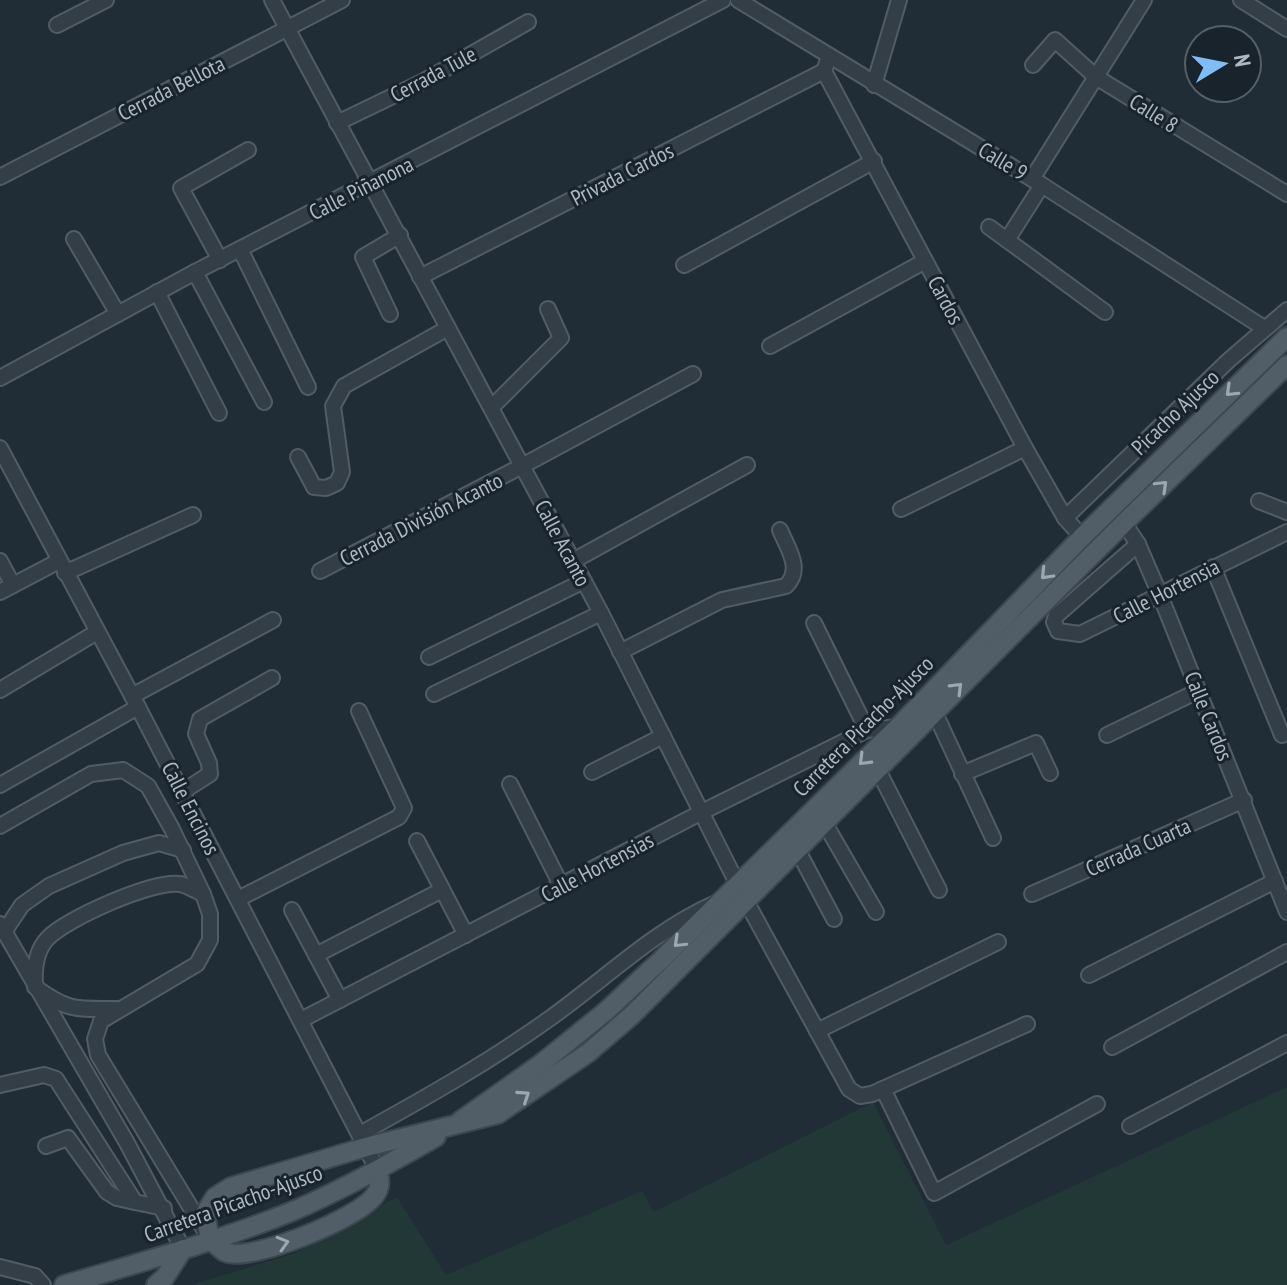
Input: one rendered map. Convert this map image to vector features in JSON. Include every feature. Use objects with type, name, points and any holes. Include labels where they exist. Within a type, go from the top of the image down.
[{"type":"main road","name":"Carretera Picacho-Ajusco","points":[[453,1127],[498,1114],[588,1053],[631,1016],[898,727],[1082,537],[1287,337]]},
{"type":"main road","name":"Carretera Picacho-Ajusco","points":[[64,1285],[183,1249],[292,1211],[378,1171],[453,1127],[542,1063],[605,1012],[723,899],[742,893],[797,849],[1287,365]]},
{"type":"main road","points":[[378,1171],[380,1183],[375,1197],[301,1238],[250,1252],[226,1253],[210,1240],[205,1213],[215,1197],[231,1187],[363,1141],[453,1127]]},
{"type":"main road","points":[[156,1285],[165,1277],[183,1249]]},
{"type":"street","points":[[57,25],[106,0]]},
{"type":"street","name":"Calle Acanto","points":[[272,0],[601,613],[742,893],[849,1089],[860,1096],[883,1089]]},
{"type":"street","name":"Cerrada Bellota","points":[[0,177],[342,0]]},
{"type":"street","name":"Calle Piñanona","points":[[0,378],[195,272],[723,0]]},
{"type":"street","name":"Calle 9","points":[[738,0],[827,64],[874,85],[1037,182],[1264,328]]},
{"type":"street","points":[[874,85],[899,0]]},
{"type":"street","points":[[1007,240],[1096,77],[1144,0]]},
{"type":"street","points":[[1241,0],[1287,29]]},
{"type":"street","name":"Cerrada Tule","points":[[337,123],[422,82],[528,22]]},
{"type":"street","name":"Calle 8","points":[[1033,65],[1055,40],[1096,77],[1287,194]]},
{"type":"street","name":"Cardos","points":[[827,64],[925,261],[1025,448],[1065,518],[1082,537]]},
{"type":"street","name":"Privada Cardos","points":[[420,277],[827,64]]},
{"type":"street","points":[[220,260],[181,188],[248,150]]},
{"type":"street","points":[[684,265],[874,161]]},
{"type":"street","points":[[989,227],[1105,312]]},
{"type":"street","points":[[390,314],[363,257],[400,235]]},
{"type":"street","points":[[74,239],[118,314]]},
{"type":"street","points":[[240,249],[308,387]]},
{"type":"street","points":[[770,346],[925,261]]},
{"type":"street","points":[[195,272],[264,402]]},
{"type":"street","points":[[157,292],[219,413]]},
{"type":"street","points":[[491,408],[561,338],[548,309]]},
{"type":"street","name":"Picacho Ajusco","points":[[1065,518],[1264,328],[1287,310]]},
{"type":"street","points":[[298,457],[314,487],[326,488],[337,483],[342,472],[333,406],[344,386],[448,328]]},
{"type":"street","name":"Cerrada División Acanto","points":[[320,571],[693,374]]},
{"type":"street","name":"Calle Encinos","points":[[0,448],[57,567],[135,702],[378,1171]]},
{"type":"street","points":[[901,509],[1025,448]]},
{"type":"street","points":[[573,561],[747,465]]},
{"type":"street","points":[[1259,501],[1287,512]]},
{"type":"street","points":[[0,561],[6,588],[193,515]]},
{"type":"street","name":"Calle Cardos","points":[[1124,523],[1138,544],[1160,595],[1287,912]]},
{"type":"street","points":[[620,652],[722,600],[786,586],[793,579],[794,564],[780,530]]},
{"type":"street","name":"Calle Hortensia","points":[[1138,544],[1056,616],[1054,622],[1058,631],[1080,634],[1287,532]]},
{"type":"street","points":[[1213,567],[1282,735]]},
{"type":"street","points":[[429,657],[584,581]]},
{"type":"street","points":[[434,694],[601,613]]},
{"type":"street","points":[[0,785],[273,620]]},
{"type":"street","points":[[814,623],[867,730]]},
{"type":"street","points":[[0,690],[97,632]]},
{"type":"street","points":[[182,792],[210,774],[209,763],[196,734],[200,719],[272,678]]},
{"type":"street","points":[[1107,735],[1198,691]]},
{"type":"street","points":[[238,899],[402,813],[404,808],[359,711]]},
{"type":"street","points":[[934,711],[993,838]]},
{"type":"street","name":"Calle Hortensias","points":[[301,1020],[867,730],[898,727]]},
{"type":"street","points":[[592,772],[663,736]]},
{"type":"street","points":[[962,774],[1036,743],[1050,773]]},
{"type":"street","points":[[877,768],[939,890]]},
{"type":"street","points":[[0,826],[91,774],[123,770],[148,786],[183,850],[210,914],[210,940],[197,964],[101,1021],[95,1039],[98,1055],[210,1240]]},
{"type":"street","points":[[510,784],[561,885]]},
{"type":"street","name":"Cerrada Cuarta","points":[[1032,894],[1244,800]]},
{"type":"street","points":[[824,822],[876,912]]},
{"type":"street","points":[[417,841],[466,935]]},
{"type":"street","points":[[183,850],[159,843],[123,853],[49,886],[22,905],[2,928],[164,1208],[183,1249]]},
{"type":"street","points":[[797,849],[834,919]]},
{"type":"street","points":[[1089,975],[1275,881]]},
{"type":"street","points":[[35,987],[34,966],[46,939],[80,918],[150,886],[180,884],[203,894]]},
{"type":"street","points":[[316,955],[442,890]]},
{"type":"street","points":[[363,1141],[548,1020],[685,916],[723,899]]},
{"type":"street","points":[[292,910],[340,1000]]},
{"type":"street","points":[[817,1031],[998,942]]},
{"type":"street","points":[[1112,1047],[1287,952]]},
{"type":"street","points":[[35,987],[58,1004],[80,1009],[120,1009]]},
{"type":"street","points":[[1027,1024],[883,1089],[934,1193],[1097,1104]]},
{"type":"street","points":[[1130,1126],[1287,1043]]},
{"type":"street","points":[[0,1085],[44,1075],[56,1079],[135,1202]]},
{"type":"street","points":[[46,1146],[68,1138],[107,1192],[117,1198],[164,1208]]},
{"type":"street","points":[[0,1267],[35,1276],[43,1285]]},
{"type":"green space","points":[[1287,1087],[1287,1285],[191,1285],[295,1253],[397,1197],[446,1275],[642,1191],[654,1212],[873,1102],[946,1245]]}]
